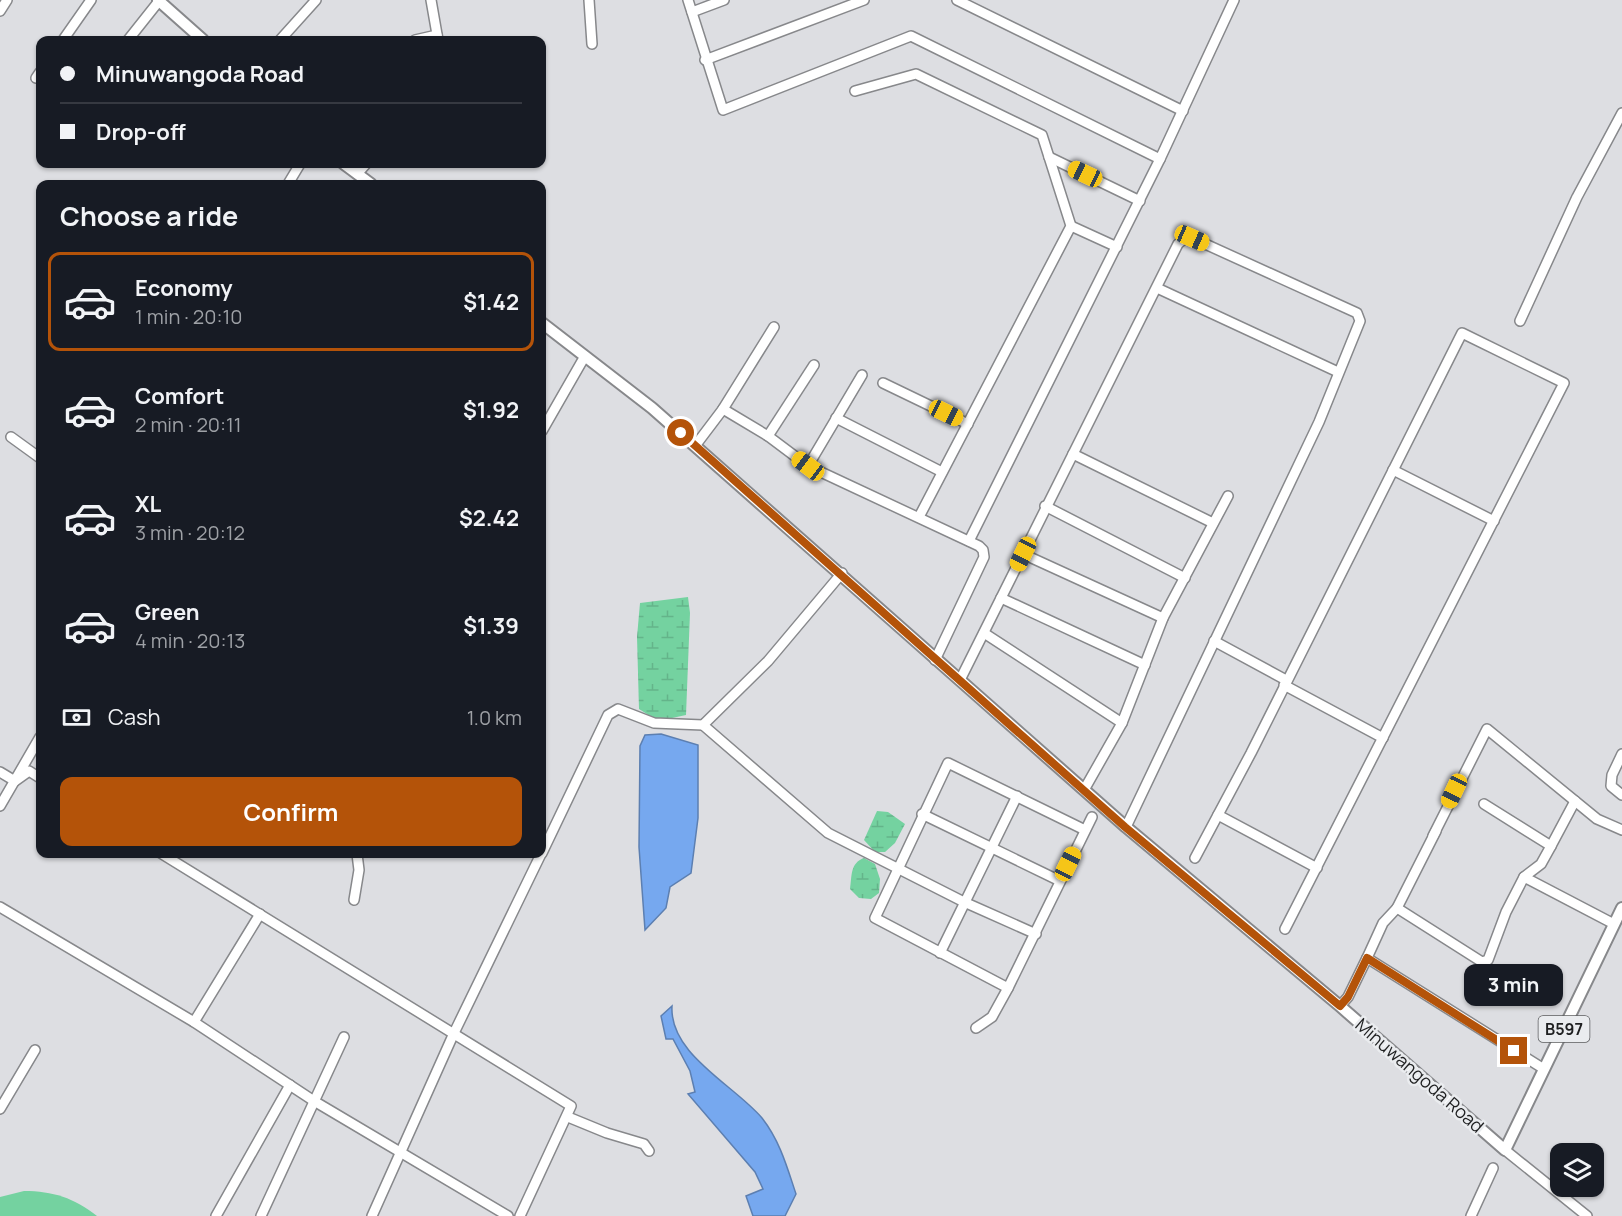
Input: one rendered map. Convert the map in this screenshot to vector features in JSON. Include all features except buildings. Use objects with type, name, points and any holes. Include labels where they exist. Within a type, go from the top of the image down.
[{"type":"main road","points":[[158,1],[198,36]]},
{"type":"main road","points":[[349,168],[365,180]]},
{"type":"main road","name":"Minuwangoda Road","points":[[546,325],[652,408],[842,573],[935,660],[1125,827],[1340,1006],[1505,1150]]},
{"type":"main road","name":"B597","points":[[1505,1150],[1622,908]]},
{"type":"street","points":[[0,11],[7,0]]},
{"type":"street","points":[[66,36],[91,0]]},
{"type":"street","points":[[284,36],[316,0]]},
{"type":"street","points":[[431,0],[437,36]]},
{"type":"street","points":[[589,0],[592,44]]},
{"type":"street","points":[[688,0],[705,60],[723,110],[911,36],[1160,159]]},
{"type":"street","points":[[692,12],[724,0]]},
{"type":"street","points":[[705,60],[864,0]]},
{"type":"street","points":[[957,0],[1183,111]]},
{"type":"street","points":[[969,541],[1140,201],[1234,0]]},
{"type":"street","points":[[131,36],[158,1]]},
{"type":"street","points":[[855,91],[916,74],[1042,135],[1071,226],[919,517]]},
{"type":"street","points":[[1520,321],[1577,197],[1622,113]]},
{"type":"street","points":[[1049,157],[1140,201]]},
{"type":"street","points":[[357,174],[362,168]]},
{"type":"street","points":[[1071,226],[1117,247]]},
{"type":"street","points":[[960,680],[1178,244],[1185,238],[1192,238],[1357,313],[1360,321],[1319,422],[1125,827]]},
{"type":"street","points":[[1157,288],[1338,372]]},
{"type":"street","points":[[695,446],[723,409],[774,327]]},
{"type":"street","points":[[1195,858],[1462,333],[1564,383],[1285,929]]},
{"type":"street","points":[[546,424],[585,356]]},
{"type":"street","points":[[768,436],[814,365]]},
{"type":"street","points":[[808,466],[862,375]]},
{"type":"street","points":[[883,383],[968,424]]},
{"type":"street","points":[[723,409],[768,436],[808,466],[979,546],[984,557],[935,660]]},
{"type":"street","points":[[836,418],[942,472]]},
{"type":"street","points":[[11,437],[36,455]]},
{"type":"street","points":[[1073,454],[1213,523]]},
{"type":"street","points":[[1393,470],[1494,521]]},
{"type":"street","points":[[1084,790],[1122,723],[1163,618],[1228,496]]},
{"type":"street","points":[[1045,506],[1185,578]]},
{"type":"street","points":[[1023,554],[1163,618]]},
{"type":"street","points":[[703,725],[768,661],[842,573]]},
{"type":"street","points":[[1001,598],[1145,665]]},
{"type":"street","points":[[984,633],[1122,723]]},
{"type":"street","points":[[1214,640],[1383,738]]},
{"type":"street","points":[[546,843],[608,715],[618,709],[654,723],[703,725],[828,833],[964,902],[1036,934]]},
{"type":"street","points":[[1340,1006],[1348,997],[1383,923],[1397,908],[1487,729],[1596,819],[1622,830]]},
{"type":"street","points":[[0,806],[36,744]]},
{"type":"street","points":[[1622,754],[1612,775],[1611,786],[1622,795]]},
{"type":"street","points":[[1008,988],[874,918],[922,814],[948,763],[1085,830]]},
{"type":"street","points":[[15,781],[29,771],[36,775]]},
{"type":"street","points":[[0,772],[15,781]]},
{"type":"street","points":[[939,953],[1017,796]]},
{"type":"street","points":[[1397,908],[1482,962],[1488,960],[1494,950],[1506,912],[1524,877],[1540,864],[1575,801]]},
{"type":"street","points":[[1484,804],[1551,846]]},
{"type":"street","points":[[922,814],[1060,881]]},
{"type":"street","points":[[1218,815],[1317,868]]},
{"type":"street","points":[[976,1028],[992,1017],[1008,988],[1092,817]]},
{"type":"street","points":[[1421,862],[1436,831]]},
{"type":"street","points":[[169,858],[571,1106],[568,1117],[520,1216]]},
{"type":"street","points":[[354,900],[359,870],[358,858]]},
{"type":"street","points":[[372,1216],[454,1033],[539,858]]},
{"type":"street","points":[[1524,877],[1614,924]]},
{"type":"street","points":[[0,907],[194,1022],[314,1101],[401,1154],[508,1216]]},
{"type":"street","points":[[194,1022],[260,914]]},
{"type":"street","points":[[1367,958],[1544,1068]]},
{"type":"street","points":[[261,1216],[344,1037]]},
{"type":"street","points":[[0,1109],[35,1050]]},
{"type":"street","points":[[216,1216],[291,1085]]},
{"type":"street","points":[[568,1117],[607,1133],[644,1144],[649,1151]]},
{"type":"street","points":[[1505,1150],[1587,1216]]},
{"type":"street","points":[[1471,1216],[1493,1168]]},
{"type":"green space","points":[[688,597],[690,613],[686,715],[658,721],[639,709],[637,637],[640,603]]},
{"type":"green space","points":[[877,811],[888,812],[905,824],[895,843],[885,852],[875,852],[864,840]]},
{"type":"green space","points":[[864,858],[875,864],[880,879],[879,893],[871,899],[859,898],[850,889],[854,867],[859,860]]},
{"type":"green space","points":[[24,1191],[44,1192],[63,1197],[80,1204],[97,1216],[0,1216],[0,1197]]},
{"type":"water","points":[[661,734],[698,745],[698,818],[691,873],[670,887],[666,908],[645,930],[639,847],[640,746],[645,735]]},
{"type":"water","points":[[672,1006],[674,1023],[681,1039],[692,1054],[762,1118],[774,1136],[796,1194],[785,1216],[753,1216],[746,1196],[763,1189],[755,1172],[688,1094],[695,1092],[690,1071],[673,1039],[666,1039],[661,1016]]},
{"type":"route","points":[[681,433],[842,573],[935,660],[1125,827],[1340,1006],[1348,997],[1367,958],[1514,1051]]}]
